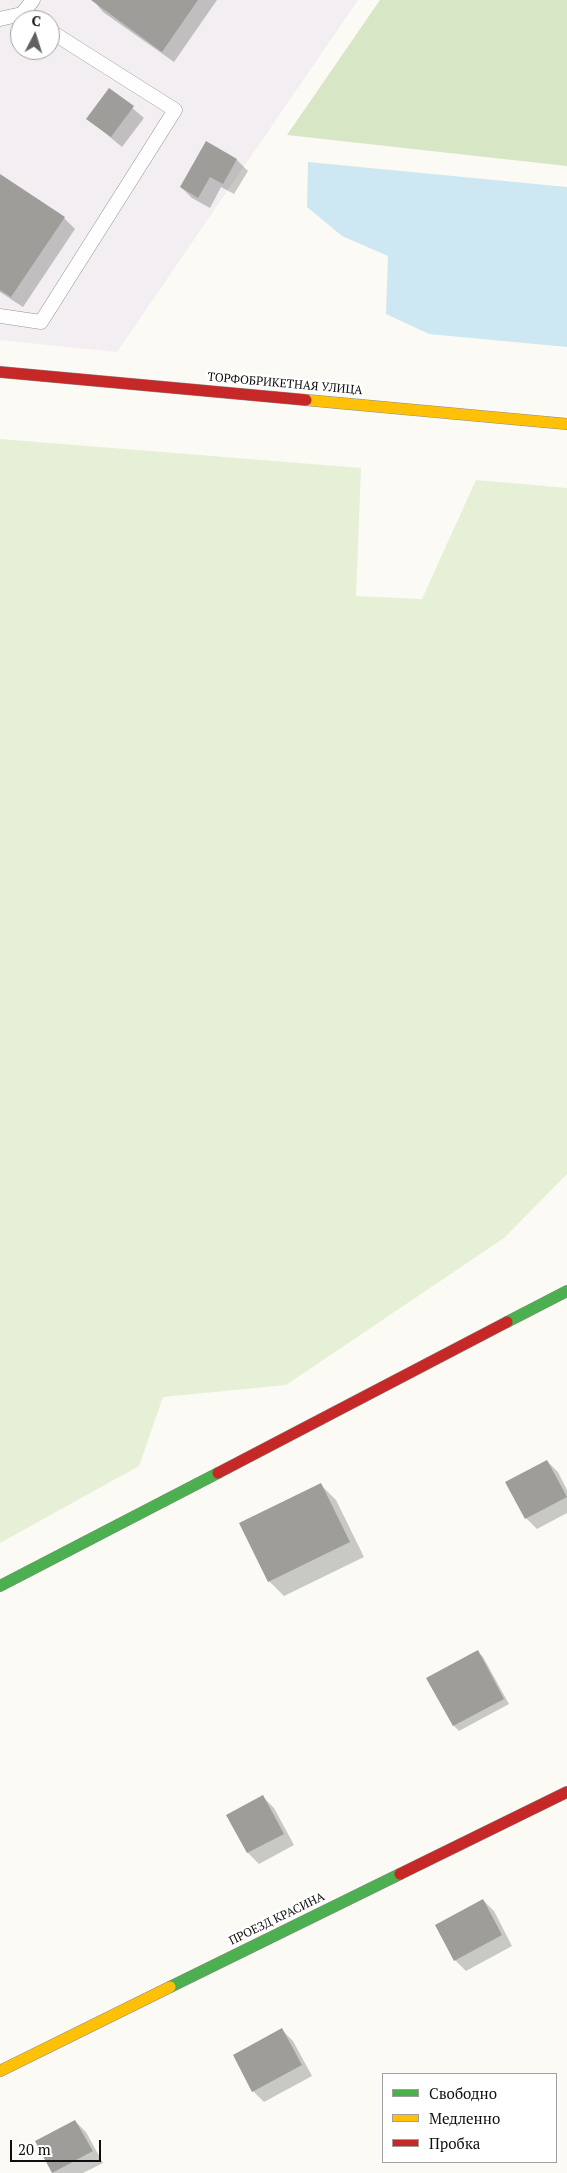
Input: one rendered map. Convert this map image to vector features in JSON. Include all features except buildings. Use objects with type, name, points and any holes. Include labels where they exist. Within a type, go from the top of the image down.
[{"type":"street","name":"ТОРФОБРИКЕТНАЯ УЛИЦА","points":[[0,372],[567,424]]},
{"type":"street","points":[[0,1586],[567,1291]]},
{"type":"street","name":"ПРОЕЗД КРАСИНА","points":[[0,2071],[567,1792]]},
{"type":"lane","points":[[0,316],[42,322],[175,110],[60,37]]},
{"type":"shaded area","points":[[0,0],[358,0],[117,352],[0,340]]},
{"type":"green space","points":[[380,0],[567,0],[567,166],[287,135]]},
{"type":"green space","points":[[0,439],[361,468],[356,596],[422,599],[476,480],[567,488],[567,1174],[504,1238],[286,1385],[163,1397],[139,1466],[0,1543]]},
{"type":"water","points":[[308,162],[567,187],[567,347],[429,334],[386,314],[388,256],[342,236],[307,207]]},
{"type":"traffic: fast","points":[[507,1322],[567,1291]]},
{"type":"traffic: fast","points":[[0,1586],[218,1473]]},
{"type":"traffic: fast","points":[[170,1987],[400,1874]]},
{"type":"traffic: slow","points":[[306,400],[567,424]]},
{"type":"traffic: slow","points":[[0,2071],[170,1987]]},
{"type":"traffic: jam","points":[[0,372],[306,400]]},
{"type":"traffic: jam","points":[[218,1473],[507,1322]]},
{"type":"traffic: jam","points":[[400,1874],[567,1792]]}]
